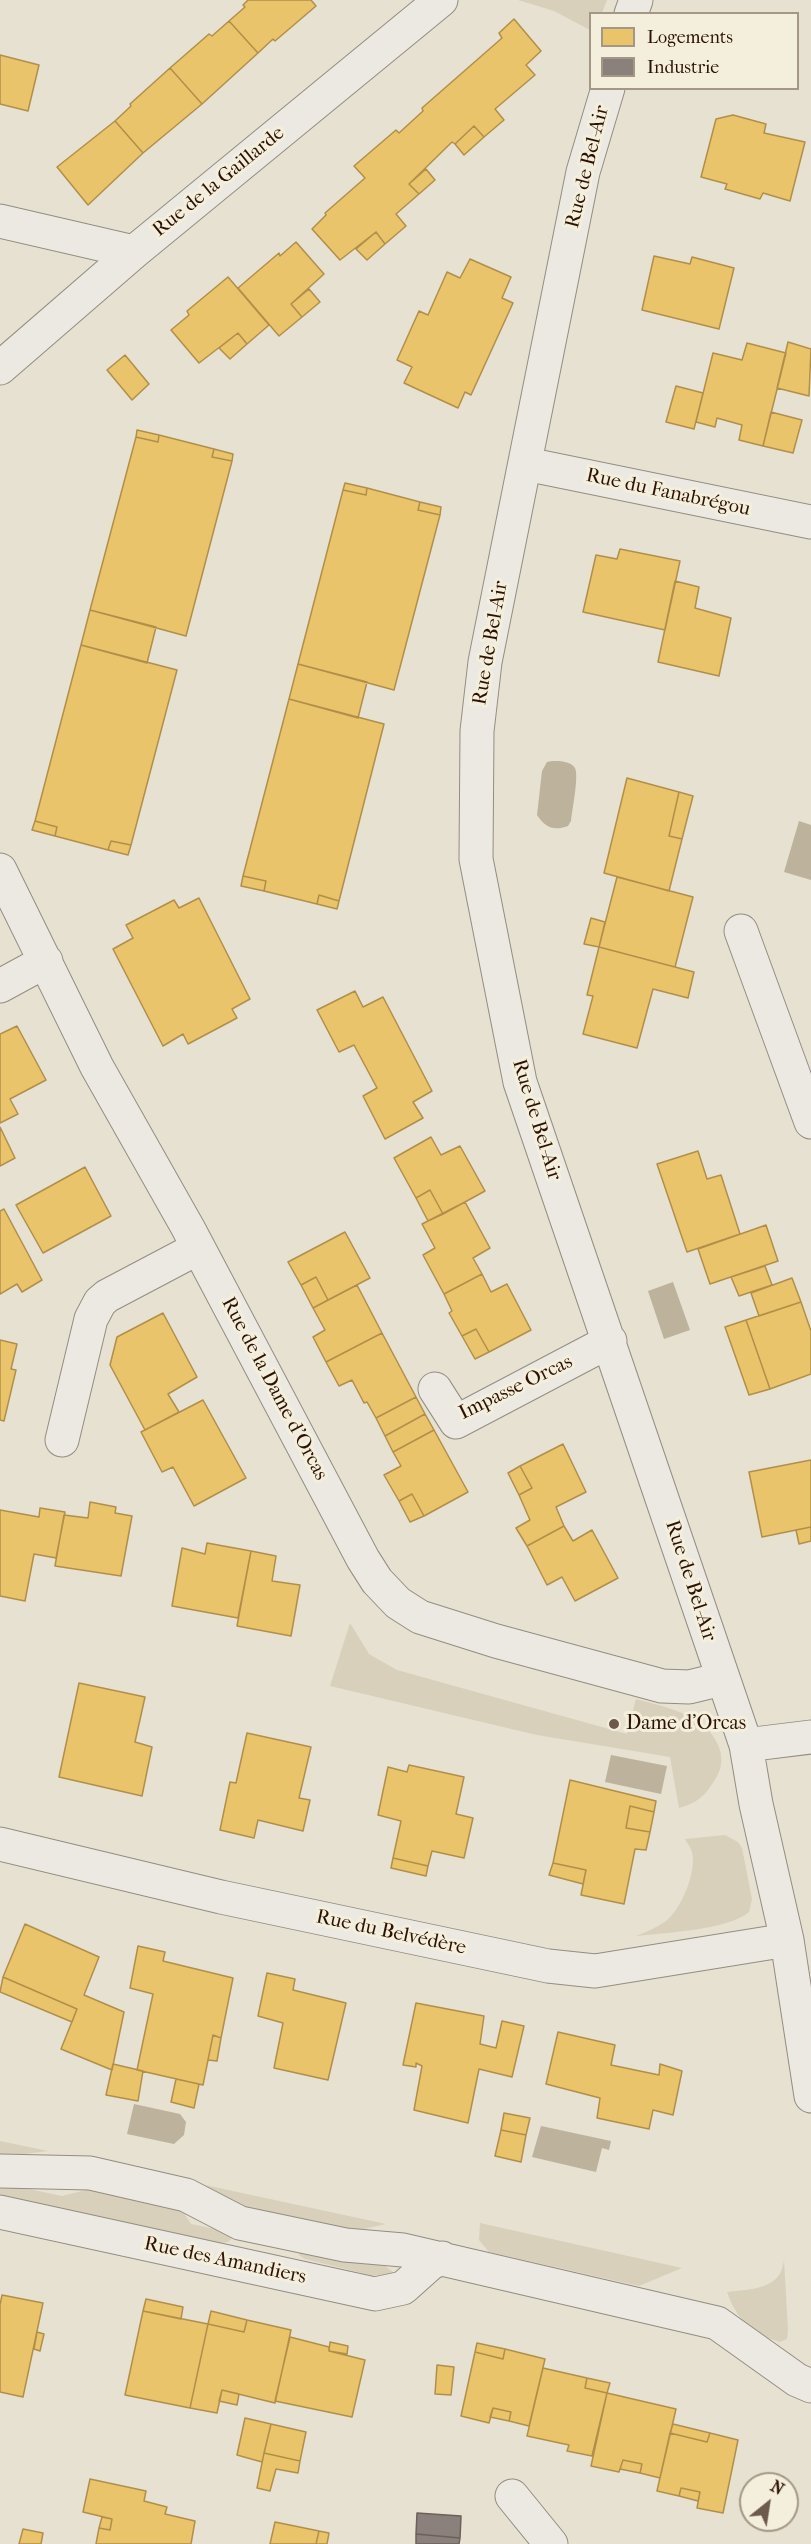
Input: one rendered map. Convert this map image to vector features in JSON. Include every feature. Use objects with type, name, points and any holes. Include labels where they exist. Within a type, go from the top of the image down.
[{"type":"street","name":"Rue de la Gaillarde","points":[[0,368],[134,252],[441,0]]},
{"type":"street","name":"Rue de Bel-Air","points":[[607,90],[583,172],[488,650],[477,731],[476,859],[520,1082],[746,1745],[756,1804],[787,1940],[811,2096]]},
{"type":"street","points":[[0,221],[134,252]]},
{"type":"street","name":"Rue du Fanabrégou","points":[[526,464],[811,522]]},
{"type":"street","name":"Rue de la Dame d'Orcas","points":[[0,870],[97,1067],[198,1248],[363,1559],[377,1581],[398,1603],[420,1617],[445,1626],[662,1686],[689,1687],[722,1679]]},
{"type":"street","points":[[741,931],[811,1122]]},
{"type":"street","points":[[0,986],[46,961]]},
{"type":"street","points":[[62,1440],[91,1319],[100,1302],[107,1296],[198,1248]]},
{"type":"street","name":"Impasse Orcas","points":[[435,1389],[456,1422],[610,1341]]},
{"type":"street","points":[[746,1745],[811,1737]]},
{"type":"street","name":"Rue du Belvédère","points":[[0,1844],[221,1897],[548,1966],[595,1971],[787,1940]]},
{"type":"street","name":"Rue des Amandiers","points":[[0,2171],[90,2173],[186,2195],[240,2223],[345,2245],[403,2250],[442,2258],[717,2323],[796,2380],[811,2386]]},
{"type":"street","name":"Rue des Amandiers","points":[[0,2212],[375,2294],[403,2288],[442,2258]]},
{"type":"street","points":[[512,2496],[551,2544]]},
{"type":"shaded area","points":[[518,0],[607,0],[602,12],[589,12],[589,29],[554,11]]},
{"type":"shaded area","points":[[547,762],[571,764],[576,772],[571,821],[568,826],[558,828],[547,826],[537,815],[542,771]]},
{"type":"shaded area","points":[[799,821],[811,825],[811,880],[784,872]]},
{"type":"shaded area","points":[[673,1282],[690,1330],[664,1339],[648,1291]]},
{"type":"shaded area","points":[[350,1623],[369,1654],[397,1670],[627,1734],[636,1699],[674,1710],[697,1721],[715,1738],[721,1754],[721,1766],[707,1791],[700,1798],[679,1808],[670,1757],[537,1735],[330,1686]]},
{"type":"shaded area","points":[[611,1755],[667,1766],[661,1794],[605,1782]]},
{"type":"shaded area","points":[[725,1835],[738,1842],[742,1848],[752,1899],[749,1912],[739,1918],[711,1927],[636,1936],[666,1921],[682,1899],[690,1879],[693,1860],[685,1839]]},
{"type":"shaded area","points":[[134,2104],[180,2114],[186,2122],[184,2135],[174,2144],[127,2134]]},
{"type":"shaded area","points":[[541,2126],[611,2141],[609,2150],[602,2148],[596,2172],[532,2157]]},
{"type":"shaded area","points":[[0,2141],[48,2151],[0,2157]]},
{"type":"shaded area","points":[[0,2183],[62,2196],[98,2187],[180,2207],[191,2224],[230,2232],[232,2238],[228,2242],[221,2243],[0,2196]]},
{"type":"shaded area","points":[[205,2185],[386,2224],[346,2233],[246,2212]]},
{"type":"shaded area","points":[[480,2223],[682,2268],[639,2286],[489,2252],[479,2240]]},
{"type":"shaded area","points":[[297,2248],[385,2266],[393,2272],[393,2277],[370,2275],[305,2259],[299,2255]]},
{"type":"shaded area","points":[[784,2260],[788,2330],[787,2339],[780,2342],[753,2330],[746,2324],[735,2310],[727,2292],[769,2284],[780,2273]]},
{"type":"building: Logements","points":[[248,0],[311,0],[316,6],[258,53],[229,21],[245,7],[243,5]]},
{"type":"building: Logements","points":[[514,19],[541,51],[526,65],[535,75],[495,109],[504,120],[484,137],[474,126],[455,144],[452,142],[409,184],[419,194],[396,214],[406,226],[385,244],[376,232],[340,260],[312,229],[326,215],[325,213],[365,178],[354,166],[396,130],[399,133],[423,111],[422,108],[502,38],[499,33]]},
{"type":"building: Logements","points":[[229,21],[258,53],[202,104],[170,68],[209,34],[212,36]]},
{"type":"building: Logements","points":[[0,55],[39,65],[28,111],[0,104]]},
{"type":"building: Logements","points":[[170,68],[202,104],[143,153],[115,121],[131,106],[130,104]]},
{"type":"building: Logements","points":[[733,115],[766,124],[764,133],[805,142],[790,201],[763,193],[760,199],[725,189],[727,184],[701,177],[716,119]]},
{"type":"building: Logements","points":[[115,121],[143,153],[88,205],[57,167]]},
{"type":"building: Logements","points":[[474,126],[484,137],[464,155],[455,144]]},
{"type":"building: Logements","points":[[426,169],[435,180],[419,194],[409,184]]},
{"type":"building: Logements","points":[[376,232],[385,244],[367,260],[356,249]]},
{"type":"building: Logements","points":[[296,242],[324,274],[291,304],[302,317],[279,336],[238,288],[279,253],[280,256]]},
{"type":"building: Logements","points":[[654,256],[690,264],[692,257],[734,268],[719,329],[642,310]]},
{"type":"building: Logements","points":[[470,259],[511,277],[502,298],[513,303],[471,395],[465,392],[458,408],[404,383],[412,367],[397,360],[419,311],[428,315],[447,272],[460,278]]},
{"type":"building: Logements","points":[[228,277],[269,325],[247,344],[238,333],[199,363],[171,330],[189,315],[187,311]]},
{"type":"building: Logements","points":[[309,289],[320,302],[302,317],[291,304]]},
{"type":"building: Logements","points":[[238,333],[247,344],[230,359],[219,348]]},
{"type":"building: Logements","points":[[788,342],[811,349],[809,396],[777,388]]},
{"type":"building: Logements","points":[[747,343],[786,353],[763,446],[739,440],[742,425],[717,418],[715,427],[696,422],[713,353],[742,360]]},
{"type":"building: Logements","points":[[125,355],[149,384],[132,400],[107,370]]},
{"type":"building: Logements","points":[[676,386],[703,393],[694,429],[666,422]]},
{"type":"building: Logements","points":[[771,412],[802,420],[793,453],[763,446]]},
{"type":"building: Logements","points":[[137,430],[159,435],[158,442],[136,437]]},
{"type":"building: Logements","points":[[159,435],[214,449],[212,457],[232,461],[186,636],[90,610],[136,437],[158,442]]},
{"type":"building: Logements","points":[[214,449],[233,454],[232,461],[212,457]]},
{"type":"building: Logements","points":[[345,483],[367,488],[366,495],[343,490]]},
{"type":"building: Logements","points":[[367,488],[420,502],[418,510],[440,515],[394,690],[298,664],[343,490],[366,495]]},
{"type":"building: Logements","points":[[420,502],[441,507],[440,515],[418,510]]},
{"type":"building: Logements","points":[[620,549],[680,561],[665,630],[583,612],[596,555],[617,559]]},
{"type":"building: Logements","points":[[675,581],[699,587],[695,608],[731,618],[719,676],[658,662]]},
{"type":"building: Logements","points":[[90,610],[156,627],[147,663],[81,645]]},
{"type":"building: Logements","points":[[81,645],[177,670],[131,845],[111,841],[108,850],[55,836],[57,827],[35,821]]},
{"type":"building: Logements","points":[[298,664],[367,682],[358,718],[289,699]]},
{"type":"building: Logements","points":[[289,699],[384,724],[339,901],[319,895],[317,904],[264,891],[266,881],[243,876]]},
{"type":"building: Logements","points":[[627,778],[679,792],[669,836],[682,839],[669,891],[604,873]]},
{"type":"building: Logements","points":[[679,792],[693,796],[682,839],[669,836]]},
{"type":"building: Logements","points":[[35,821],[57,827],[55,836],[32,830]]},
{"type":"building: Logements","points":[[111,841],[131,845],[128,855],[108,850]]},
{"type":"building: Logements","points":[[243,876],[266,881],[264,891],[241,886]]},
{"type":"building: Logements","points":[[617,877],[693,897],[675,967],[599,947]]},
{"type":"building: Logements","points":[[319,895],[339,901],[337,909],[317,904]]},
{"type":"building: Logements","points":[[199,898],[250,999],[232,1009],[237,1018],[188,1044],[183,1034],[163,1046],[113,949],[133,938],[126,925],[174,900],[179,908]]},
{"type":"building: Logements","points":[[591,918],[605,922],[599,947],[584,944]]},
{"type":"building: Logements","points":[[599,947],[694,972],[688,998],[653,989],[637,1048],[583,1034],[593,996],[587,995]]},
{"type":"building: Logements","points":[[355,991],[363,1007],[383,997],[432,1091],[413,1102],[423,1118],[385,1139],[363,1096],[377,1088],[354,1045],[339,1052],[317,1010]]},
{"type":"building: Logements","points":[[17,1026],[46,1080],[10,1099],[18,1114],[0,1123],[0,1034]]},
{"type":"building: Logements","points":[[0,1127],[15,1158],[0,1166]]},
{"type":"building: Logements","points":[[431,1137],[441,1155],[460,1146],[485,1191],[443,1214],[430,1190],[416,1198],[394,1158]]},
{"type":"building: Logements","points":[[698,1151],[707,1179],[721,1175],[740,1234],[687,1252],[657,1164]]},
{"type":"building: Logements","points":[[85,1167],[111,1216],[43,1253],[16,1205]]},
{"type":"building: Logements","points":[[430,1190],[443,1214],[428,1221],[416,1198]]},
{"type":"building: Logements","points":[[465,1202],[490,1248],[473,1258],[482,1274],[444,1294],[423,1255],[435,1248],[422,1224]]},
{"type":"building: Logements","points":[[4,1209],[42,1280],[22,1292],[17,1284],[0,1294],[0,1211]]},
{"type":"building: Logements","points":[[766,1225],[778,1261],[710,1284],[698,1249]]},
{"type":"building: Logements","points":[[345,1232],[370,1278],[328,1300],[316,1277],[301,1285],[288,1262]]},
{"type":"building: Logements","points":[[765,1266],[772,1285],[739,1296],[731,1277]]},
{"type":"building: Logements","points":[[482,1274],[491,1292],[507,1284],[531,1330],[489,1352],[476,1329],[462,1336],[449,1313],[452,1311],[444,1294]]},
{"type":"building: Logements","points":[[316,1277],[328,1300],[313,1308],[301,1285]]},
{"type":"building: Logements","points":[[792,1278],[801,1302],[759,1316],[751,1293]]},
{"type":"building: Logements","points":[[357,1285],[382,1333],[326,1362],[313,1337],[325,1330],[313,1308]]},
{"type":"building: Logements","points":[[801,1302],[811,1331],[811,1374],[770,1389],[746,1320]]},
{"type":"building: Logements","points":[[163,1313],[197,1377],[168,1394],[179,1412],[145,1430],[110,1365],[117,1337]]},
{"type":"building: Logements","points":[[746,1320],[770,1389],[749,1395],[725,1327]]},
{"type":"building: Logements","points":[[476,1329],[489,1352],[475,1359],[462,1336]]},
{"type":"building: Logements","points":[[382,1333],[416,1397],[376,1418],[367,1402],[364,1403],[352,1380],[339,1386],[326,1362]]},
{"type":"building: Logements","points":[[0,1340],[17,1344],[11,1369],[16,1370],[4,1421],[0,1420]]},
{"type":"building: Logements","points":[[416,1397],[425,1414],[385,1436],[376,1418]]},
{"type":"building: Logements","points":[[203,1400],[246,1478],[194,1506],[173,1467],[162,1472],[141,1432]]},
{"type":"building: Logements","points":[[425,1414],[434,1430],[393,1452],[385,1436]]},
{"type":"building: Logements","points":[[434,1430],[468,1492],[424,1516],[412,1494],[399,1501],[384,1475],[401,1466],[393,1452]]},
{"type":"building: Logements","points":[[563,1444],[586,1492],[556,1507],[564,1526],[527,1546],[516,1528],[530,1520],[519,1495],[532,1488],[520,1466]]},
{"type":"building: Logements","points":[[811,1460],[811,1527],[762,1537],[749,1472]]},
{"type":"building: Logements","points":[[520,1466],[532,1488],[519,1495],[508,1473]]},
{"type":"building: Logements","points":[[412,1494],[424,1516],[410,1522],[399,1501]]},
{"type":"building: Logements","points":[[90,1502],[116,1507],[115,1513],[132,1516],[121,1576],[55,1566],[64,1515],[88,1518]]},
{"type":"building: Logements","points":[[40,1508],[65,1512],[56,1558],[34,1554],[25,1601],[0,1596],[0,1510],[39,1517]]},
{"type":"building: Logements","points":[[564,1526],[573,1541],[592,1530],[618,1578],[575,1601],[562,1577],[547,1585],[527,1546]]},
{"type":"building: Logements","points":[[811,1527],[811,1541],[799,1544],[796,1530]]},
{"type":"building: Logements","points":[[207,1543],[251,1551],[238,1618],[172,1606],[182,1548],[205,1554]]},
{"type":"building: Logements","points":[[251,1551],[276,1556],[272,1581],[300,1585],[291,1636],[237,1626]]},
{"type":"building: Logements","points":[[79,1683],[145,1697],[135,1742],[152,1747],[142,1796],[59,1777]]},
{"type":"building: Logements","points":[[247,1733],[311,1747],[299,1798],[310,1800],[303,1831],[258,1820],[254,1838],[220,1830],[230,1782],[236,1783]]},
{"type":"building: Logements","points":[[409,1765],[464,1777],[456,1814],[473,1818],[464,1858],[432,1851],[428,1866],[393,1858],[401,1821],[378,1815],[388,1767],[407,1772]]},
{"type":"building: Logements","points":[[570,1780],[656,1801],[654,1812],[630,1806],[626,1828],[650,1832],[646,1850],[635,1849],[624,1904],[581,1895],[586,1870],[553,1863]]},
{"type":"building: Logements","points":[[630,1806],[654,1812],[650,1832],[626,1828]]},
{"type":"building: Logements","points":[[393,1858],[428,1866],[426,1876],[391,1868]]},
{"type":"building: Logements","points":[[553,1863],[586,1870],[583,1884],[549,1875]]},
{"type":"building: Logements","points":[[25,1924],[99,1957],[84,1995],[124,2012],[112,2070],[61,2049],[77,2009],[3,1977]]},
{"type":"building: Logements","points":[[138,1946],[165,1952],[163,1961],[233,1978],[221,2038],[213,2035],[203,2085],[137,2070],[153,1994],[130,1988]]},
{"type":"building: Logements","points":[[267,1973],[295,1979],[293,1990],[346,2003],[328,2080],[274,2068],[283,2023],[258,2016]]},
{"type":"building: Logements","points":[[3,1977],[77,2009],[72,2022],[0,1992]]},
{"type":"building: Logements","points":[[416,2003],[484,2016],[480,2044],[496,2048],[502,2021],[524,2026],[512,2077],[479,2069],[468,2123],[414,2110],[422,2066],[416,2063],[416,2067],[403,2065]]},
{"type":"building: Logements","points":[[558,2032],[615,2045],[611,2065],[659,2075],[660,2064],[682,2071],[673,2115],[653,2110],[649,2129],[597,2118],[600,2098],[546,2084]]},
{"type":"building: Logements","points":[[213,2035],[221,2038],[217,2061],[208,2060]]},
{"type":"building: Logements","points":[[113,2064],[143,2071],[138,2101],[106,2095]]},
{"type":"building: Logements","points":[[176,2079],[199,2084],[194,2108],[171,2102]]},
{"type":"building: Logements","points":[[504,2113],[530,2118],[526,2135],[501,2130]]},
{"type":"building: Logements","points":[[501,2130],[526,2135],[521,2162],[495,2156]]},
{"type":"building: Logements","points":[[2,2295],[43,2303],[23,2397],[0,2392]]},
{"type":"building: Logements","points":[[146,2299],[183,2307],[181,2319],[143,2311]]},
{"type":"building: Logements","points":[[143,2311],[208,2324],[190,2408],[125,2395]]},
{"type":"building: Logements","points":[[211,2311],[247,2320],[244,2332],[208,2324]]},
{"type":"building: Logements","points":[[247,2320],[291,2330],[275,2403],[222,2390],[217,2413],[190,2408],[208,2324],[244,2332]]},
{"type":"building: Logements","points":[[37,2332],[44,2334],[40,2351],[34,2349]]},
{"type":"building: Logements","points":[[290,2337],[329,2347],[329,2351],[365,2360],[352,2417],[275,2401]]},
{"type":"building: Logements","points":[[330,2342],[348,2346],[347,2354],[329,2351]]},
{"type":"building: Logements","points":[[477,2343],[505,2349],[503,2359],[475,2352]]},
{"type":"building: Logements","points":[[505,2349],[545,2359],[529,2426],[509,2421],[511,2412],[493,2408],[489,2423],[461,2416],[475,2352],[503,2359]]},
{"type":"building: Logements","points":[[437,2365],[454,2367],[451,2395],[435,2394]]},
{"type":"building: Logements","points":[[543,2368],[587,2378],[585,2388],[607,2393],[592,2456],[567,2451],[569,2445],[527,2436]]},
{"type":"building: Logements","points":[[587,2378],[610,2383],[607,2393],[585,2388]]},
{"type":"building: Logements","points":[[222,2390],[239,2394],[237,2405],[219,2401]]},
{"type":"building: Logements","points":[[607,2393],[676,2409],[660,2478],[640,2473],[642,2464],[623,2460],[619,2472],[591,2466]]},
{"type":"building: Logements","points":[[493,2408],[511,2412],[509,2421],[490,2417]]},
{"type":"building: Logements","points":[[245,2418],[271,2424],[262,2462],[237,2455]]},
{"type":"building: Logements","points":[[271,2424],[306,2432],[300,2461],[264,2453]]},
{"type":"building: Logements","points":[[673,2424],[710,2433],[707,2442],[670,2433]]},
{"type":"building: Logements","points":[[670,2433],[707,2442],[710,2433],[738,2440],[723,2513],[697,2508],[700,2492],[681,2488],[679,2496],[657,2491]]},
{"type":"building: Logements","points":[[264,2453],[300,2461],[298,2473],[276,2469],[270,2491],[257,2488]]},
{"type":"building: Logements","points":[[623,2460],[642,2464],[640,2473],[620,2469]]},
{"type":"building: Logements","points":[[90,2479],[146,2491],[144,2501],[167,2507],[165,2514],[195,2521],[191,2544],[96,2544],[99,2528],[110,2530],[112,2519],[83,2512]]},
{"type":"building: Logements","points":[[681,2488],[700,2492],[698,2501],[679,2496]]},
{"type":"building: Logements","points":[[102,2517],[112,2519],[110,2530],[99,2528]]},
{"type":"building: Logements","points":[[275,2522],[319,2531],[316,2544],[270,2544]]},
{"type":"building: Logements","points":[[23,2529],[43,2533],[41,2544],[19,2544]]},
{"type":"building: Logements","points":[[319,2531],[329,2533],[327,2544],[316,2544]]},
{"type":"building: Industrie","points":[[417,2513],[461,2516],[460,2538],[416,2534]]},
{"type":"building: Industrie","points":[[416,2534],[460,2538],[459,2544],[416,2544]]},
{"type":"place","name":"Dame d'Orcas","points":[[614,1724]]}]
